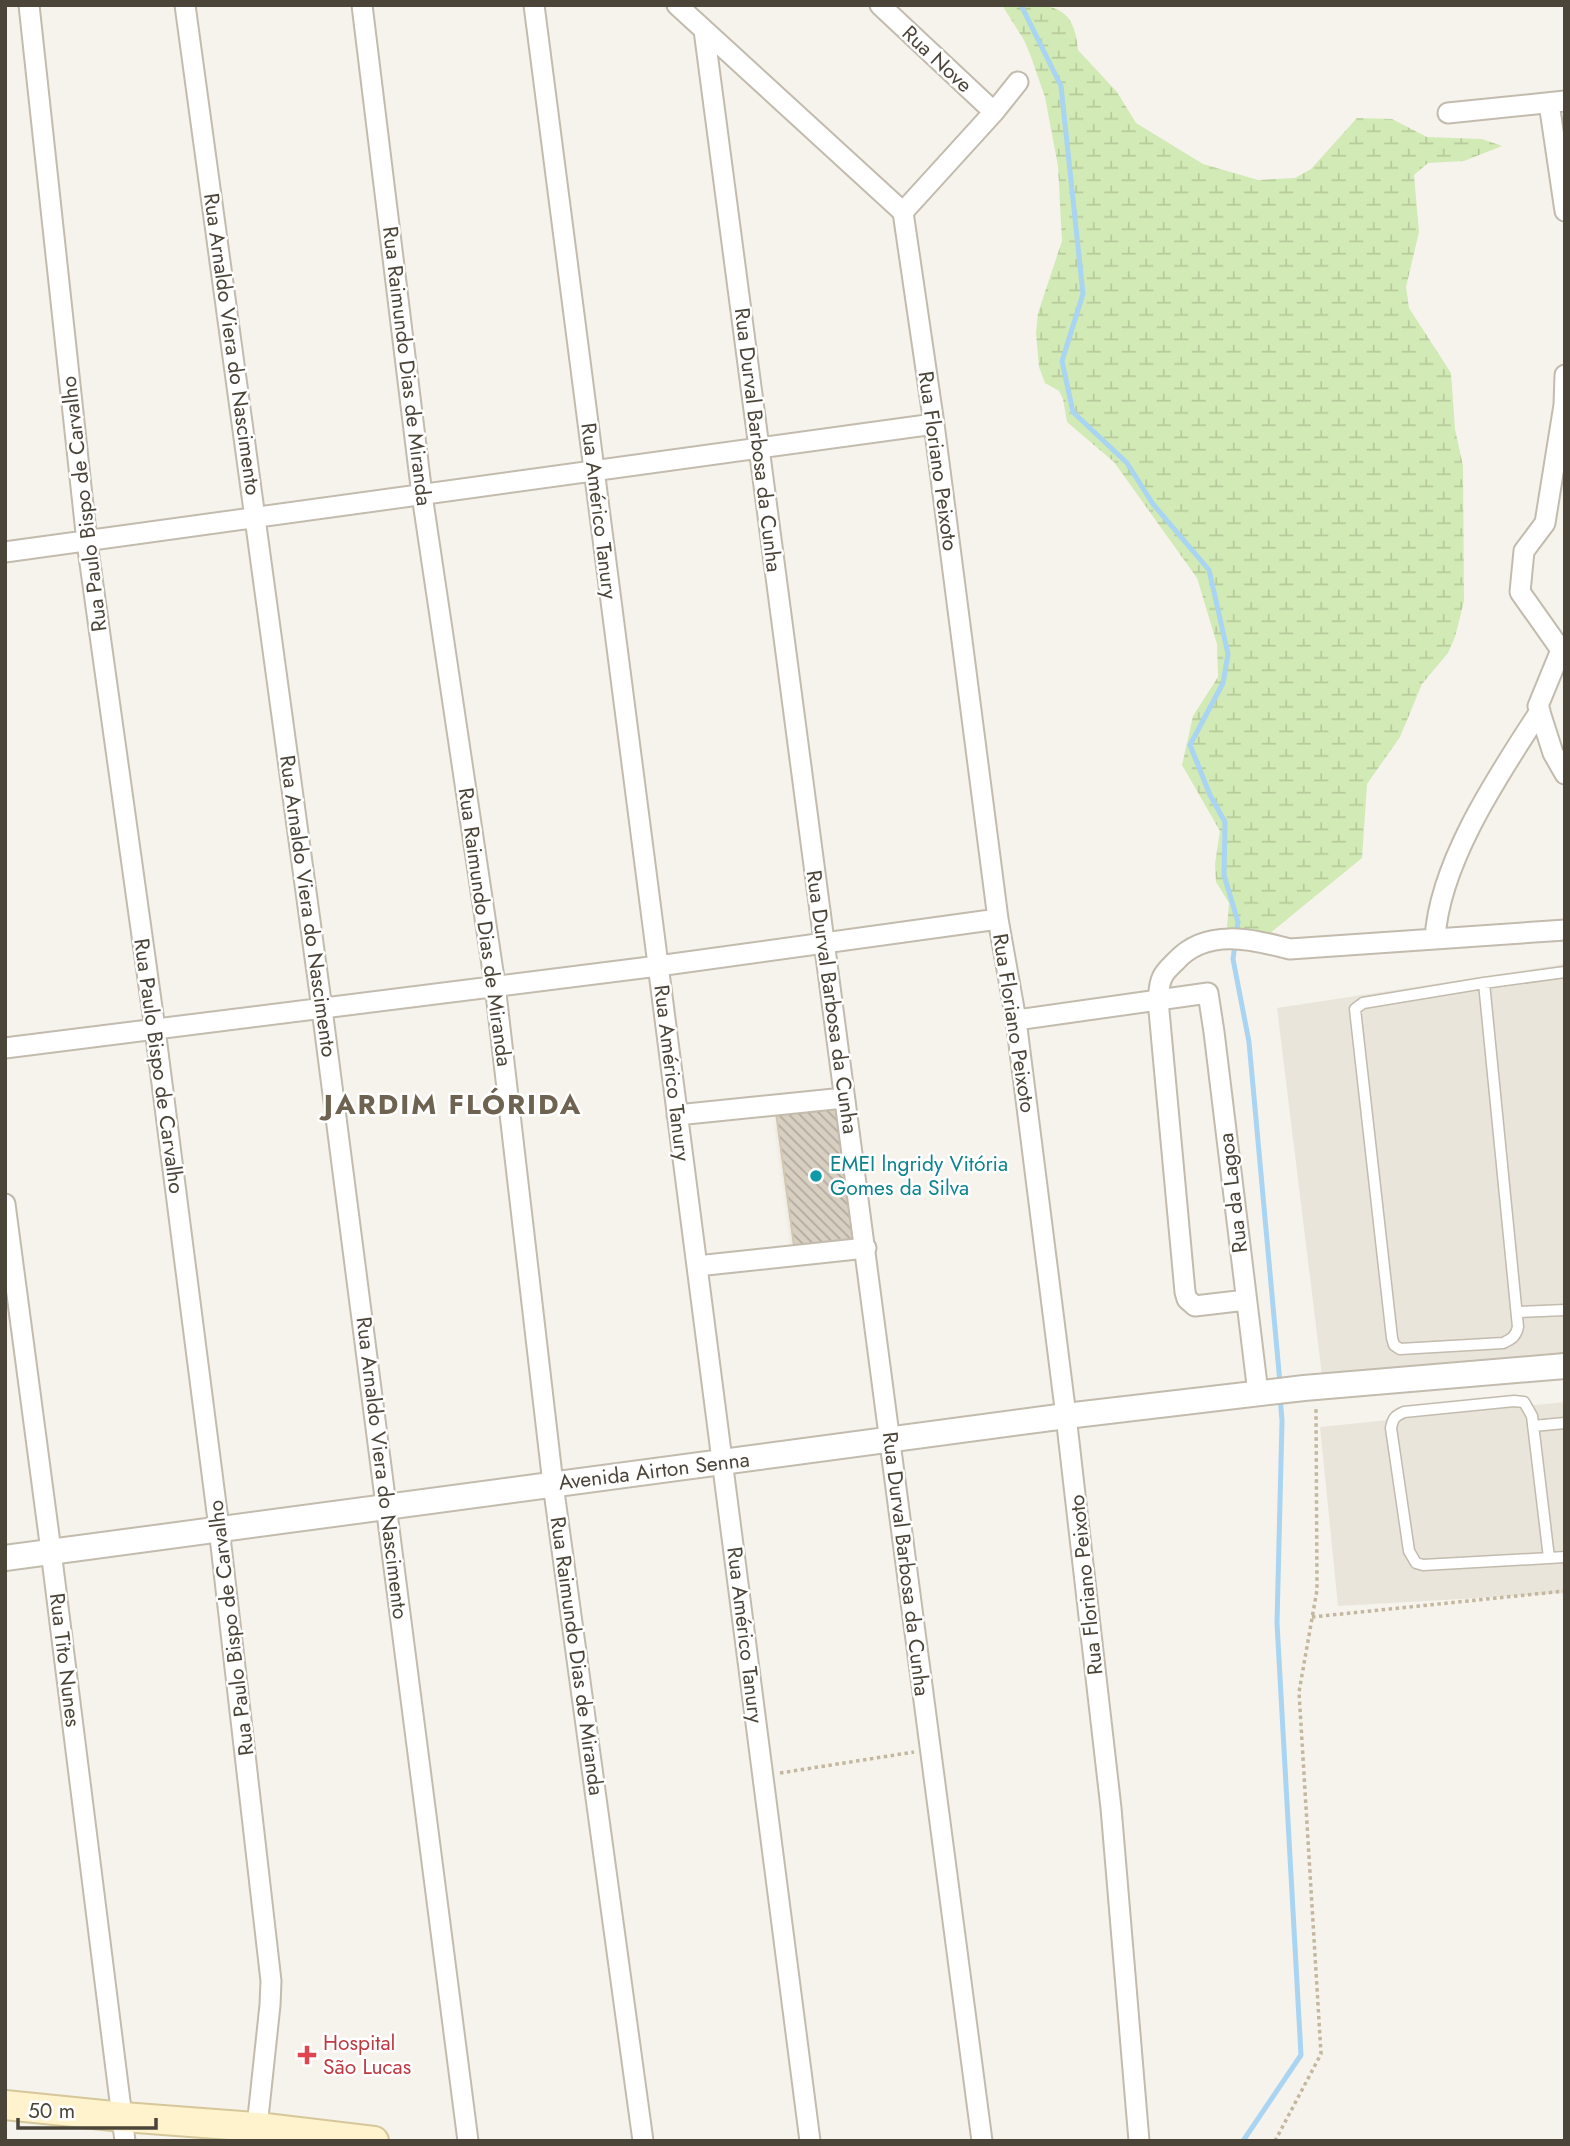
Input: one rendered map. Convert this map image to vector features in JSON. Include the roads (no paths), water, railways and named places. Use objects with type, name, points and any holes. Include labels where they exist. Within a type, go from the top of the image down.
[{"type":"main road","points":[[5,2105],[124,2129],[374,2141]]},
{"type":"street","name":"Rua Paulo Bispo de Carvalho","points":[[29,5],[87,542],[155,1029],[219,1528],[271,1981],[258,2134]]},
{"type":"street","name":"Rua Arnaldo Viera do Nascimento","points":[[185,5],[322,1009],[468,2141]]},
{"type":"street","name":"Rua Raimundo Dias de Miranda","points":[[362,5],[422,495],[495,985],[554,1484],[643,2141]]},
{"type":"street","name":"Rua Américo Tanury","points":[[534,5],[810,2141]]},
{"type":"street","points":[[677,5],[903,212],[1018,82]]},
{"type":"street","name":"Rua Nove","points":[[880,5],[994,112]]},
{"type":"street","name":"Rua Durval Barbosa da Cunha","points":[[704,30],[982,2141]]},
{"type":"street","points":[[1448,113],[1557,102],[1565,211]]},
{"type":"street","name":"Rua Floriano Peixoto","points":[[903,212],[934,424],[998,919],[1016,1020],[1066,1416],[1111,1808],[1139,2141]]},
{"type":"street","points":[[1565,375],[1555,521],[1524,551],[1520,592],[1563,649],[1538,706],[1553,754],[1565,774]]},
{"type":"street","points":[[5,552],[934,424]]},
{"type":"street","points":[[1435,939],[1436,916],[1460,850],[1499,774],[1540,711]]},
{"type":"street","points":[[5,1048],[825,945],[998,919]]},
{"type":"street","points":[[1246,1300],[1200,1307],[1191,1303],[1185,1292],[1158,1000],[1162,976],[1183,953],[1199,943],[1215,938],[1268,943],[1290,949],[1565,930]]},
{"type":"street","name":"Rua da Lagoa","points":[[1158,1000],[1208,993],[1246,1300],[1262,1393]]},
{"type":"street","points":[[1016,1020],[1158,1000]]},
{"type":"street","points":[[677,1115],[844,1098]]},
{"type":"street","name":"Rua Tito Nunes","points":[[5,1204],[124,2129]]},
{"type":"street","points":[[697,1266],[866,1248]]},
{"type":"street","name":"Avenida Airton Senna","points":[[5,1558],[1066,1416],[1310,1388],[1565,1366]]},
{"type":"lane","points":[[1484,983],[1518,1312],[1516,1334],[1503,1343],[1400,1349],[1394,1345],[1392,1338],[1355,1009],[1363,1003],[1484,983],[1565,972]]},
{"type":"lane","points":[[1518,1312],[1565,1310]]},
{"type":"lane","points":[[1549,1558],[1533,1426],[1529,1408],[1524,1402],[1404,1412],[1393,1419],[1391,1428],[1409,1551],[1416,1563],[1423,1565],[1549,1558],[1565,1557]]},
{"type":"lane","points":[[1533,1426],[1565,1423]]},
{"type":"waterway","points":[[1021,5],[1061,86],[1083,294],[1062,361],[1073,412],[1127,463],[1153,504],[1209,570],[1228,654],[1223,683],[1190,745],[1210,795],[1225,822],[1224,875],[1238,922],[1236,934]]},
{"type":"waterway","points":[[1235,944],[1233,959],[1249,1042],[1280,1383]]},
{"type":"waterway","points":[[1243,2141],[1301,2055],[1277,1623],[1282,1421],[1280,1396]]},
{"type":"place","name":"EMEI lngridy Vitória Gomes da Silva","points":[[816,1176]]},
{"type":"place","name":"Hospital São Lucas","points":[[307,2055]]},
{"type":"district","name":"JARDIM FLÓRIDA","points":[[453,1104]]}]
